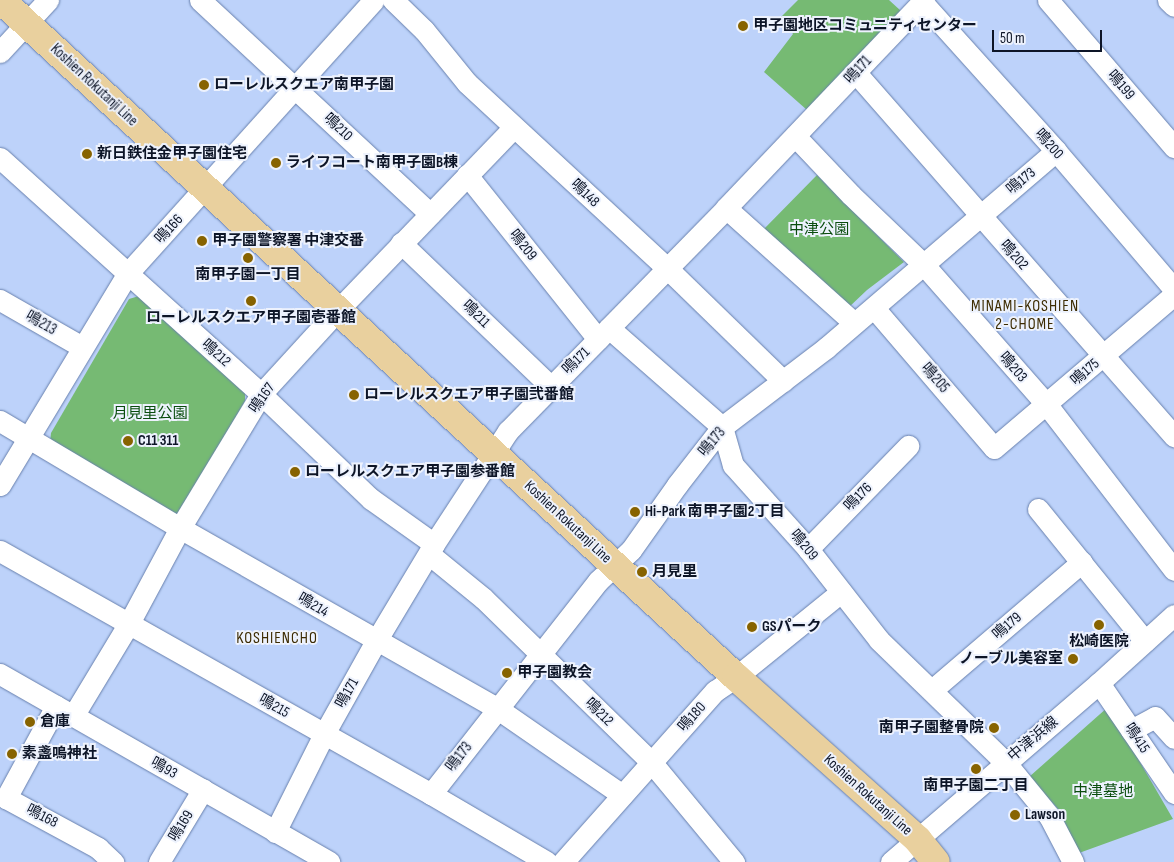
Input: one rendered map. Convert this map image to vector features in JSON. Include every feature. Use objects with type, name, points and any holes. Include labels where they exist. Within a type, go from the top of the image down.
[{"type":"main road","name":"Koshien Rokutanji Line","points":[[1,0],[205,190],[494,453],[736,677],[918,840],[936,862]]},
{"type":"street","points":[[0,52],[48,0]]},
{"type":"street","name":"鳴210","points":[[200,0],[296,87],[430,214]]},
{"type":"street","name":"鳴166","points":[[0,485],[27,437],[128,273],[205,190],[374,0]]},
{"type":"street","name":"鳴148","points":[[393,0],[424,30],[467,83],[667,268],[783,381]]},
{"type":"street","name":"鳴199","points":[[1048,0],[1174,147]]},
{"type":"street","points":[[1168,0],[1174,6]]},
{"type":"street","name":"鳴171","points":[[275,832],[324,734],[376,641],[432,549],[508,431],[726,208],[923,1]]},
{"type":"street","name":"鳴200","points":[[923,1],[1056,151],[1174,289]]},
{"type":"street","name":"鳴202","points":[[856,73],[979,216],[1174,436]]},
{"type":"street","name":"鳴167","points":[[65,711],[128,625],[180,528],[261,394],[337,311],[514,127]]},
{"type":"street","name":"鳴203","points":[[795,136],[924,265],[1047,406],[1174,570]]},
{"type":"street","name":"鳴173","points":[[431,794],[542,655],[598,581],[632,550],[677,485],[722,427],[874,308],[1056,151]]},
{"type":"street","name":"鳴212","points":[[0,158],[261,394],[371,499],[432,549],[542,655],[652,763],[722,857]]},
{"type":"street","name":"鳴209","points":[[467,175],[604,334],[722,427],[733,465],[808,549],[879,640],[1005,762],[1049,816],[1072,862]]},
{"type":"street","points":[[726,208],[854,323]]},
{"type":"street","name":"鳴211","points":[[401,244],[550,386]]},
{"type":"street","name":"鳴175","points":[[994,448],[1047,406],[1174,295]]},
{"type":"street","name":"鳴213","points":[[0,300],[82,347]]},
{"type":"street","name":"鳴205","points":[[874,308],[994,448]]},
{"type":"street","name":"鳴214","points":[[0,421],[180,528],[498,709],[622,795]]},
{"type":"street","name":"鳴176","points":[[808,549],[908,446]]},
{"type":"street","points":[[1038,509],[1145,641]]},
{"type":"street","name":"鳴215","points":[[0,551],[128,625],[431,794],[547,862]]},
{"type":"street","name":"鳴179","points":[[932,690],[1082,562]]},
{"type":"street","name":"鳴180","points":[[563,862],[715,691],[736,677],[841,592]]},
{"type":"street","name":"中津浜線","points":[[891,862],[1099,683],[1174,615]]},
{"type":"street","name":"鳴93","points":[[0,674],[329,862]]},
{"type":"street","name":"鳴415","points":[[1099,683],[1174,794]]},
{"type":"street","name":"鳴168","points":[[65,711],[6,798],[63,827],[98,848],[113,862]]},
{"type":"street","points":[[1131,730],[1155,717],[1174,738]]},
{"type":"street","name":"鳴169","points":[[159,862],[203,789]]},
{"type":"green space","points":[[798,0],[889,0],[901,11],[807,110],[764,72],[793,34],[781,17]]},
{"type":"green space","name":"中津公園","points":[[817,175],[904,262],[867,290],[847,309],[763,230]]},
{"type":"green space","name":"月見里公園","points":[[139,296],[245,391],[245,401],[181,512],[174,516],[50,443],[51,433],[129,299]]},
{"type":"green space","name":"中津墓地","points":[[1108,707],[1173,819],[1079,853],[1059,810],[1029,777]]},
{"type":"place","name":"甲子園地区コミュニティセンター","points":[[743,26]]},
{"type":"place","name":"ローレルスクエア南甲子園","points":[[204,85]]},
{"type":"place","name":"新日鉄住金甲子園住宅","points":[[87,154]]},
{"type":"place","name":"ライフコート南甲子園B棟","points":[[276,163]]},
{"type":"place","name":"甲子園警察署 中津交番","points":[[202,241]]},
{"type":"place","name":"南甲子園一丁目","points":[[248,258]]},
{"type":"place","name":"ローレルスクエア甲子園壱番館","points":[[251,301]]},
{"type":"place","name":"ローレルスクエア甲子園弐番館","points":[[354,395]]},
{"type":"place","name":"C11 311","points":[[128,441]]},
{"type":"place","name":"ローレルスクエア甲子園参番館","points":[[295,472]]},
{"type":"place","name":"Hi-Park 南甲子園2丁目","points":[[635,512]]},
{"type":"place","name":"月見里","points":[[642,572]]},
{"type":"place","name":"松崎医院","points":[[1099,625]]},
{"type":"place","name":"GSパーク","points":[[752,627]]},
{"type":"place","name":"ノーブル美容室","points":[[1073,659]]},
{"type":"place","name":"甲子園教会","points":[[507,673]]},
{"type":"place","name":"倉庫","points":[[30,722]]},
{"type":"place","name":"南甲子園整骨院","points":[[994,728]]},
{"type":"place","name":"素盞嗚神社","points":[[12,754]]},
{"type":"place","name":"南甲子園二丁目","points":[[976,769]]},
{"type":"place","name":"Lawson","points":[[1015,815]]},
{"type":"district","name":"MINAMI-KOSHIEN 2-CHOME","points":[[1025,316]]},
{"type":"district","name":"KOSHIENCHO","points":[[277,639]]}]
